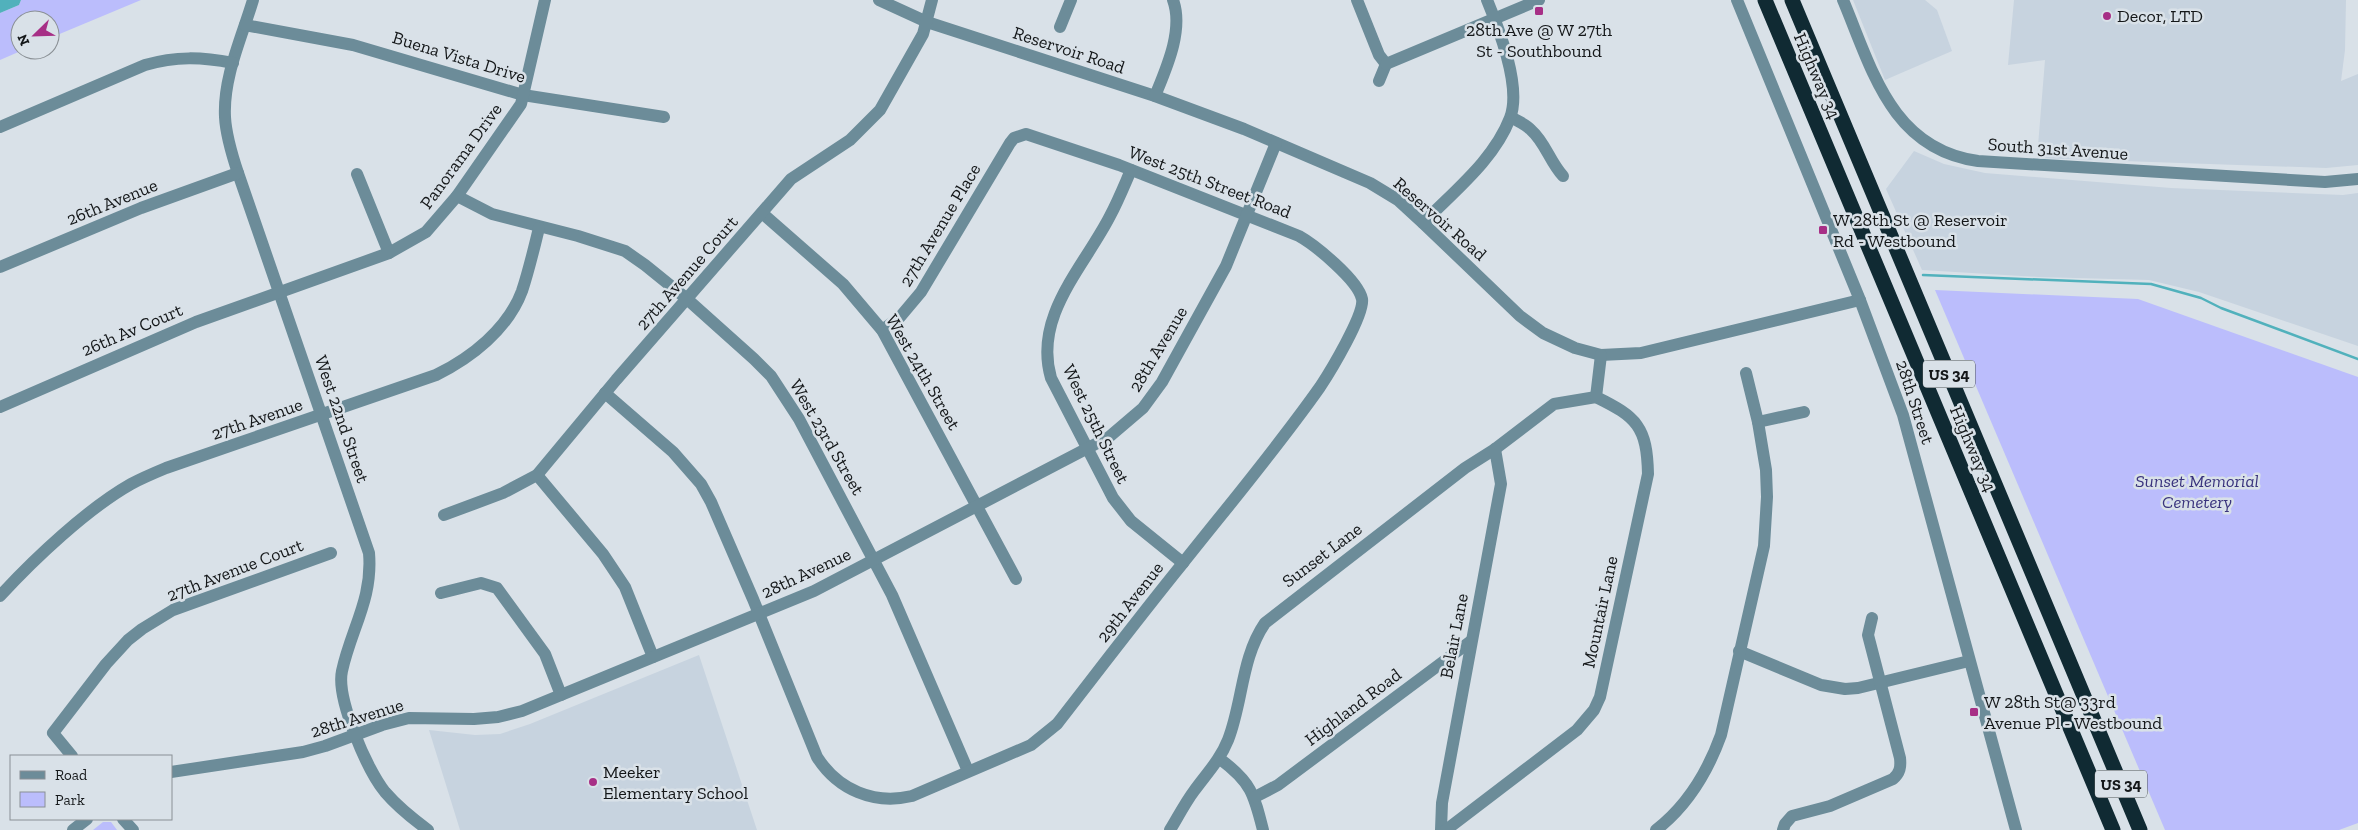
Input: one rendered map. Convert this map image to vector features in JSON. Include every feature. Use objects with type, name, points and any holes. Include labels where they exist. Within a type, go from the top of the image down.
[{"type":"highway","name":"Highway 34","points":[[1765,0],[2113,830]]},
{"type":"highway","name":"Highway 34","points":[[1792,0],[2140,827]]},
{"type":"street","name":"West 22nd Street","points":[[253,0],[233,63],[225,115],[226,133],[238,173],[369,553],[370,576],[368,592],[346,657],[340,684],[345,709],[384,791],[428,830]]},
{"type":"street","name":"Panorama Drive","points":[[279,292],[389,254],[426,232],[456,196],[521,104],[545,0]]},
{"type":"street","name":"Reservoir Road","points":[[879,0],[927,22],[1155,96],[1244,129],[1385,191],[1423,223],[1520,316],[1560,342],[1601,355],[1641,353],[1860,300]]},
{"type":"street","name":"27th Avenue Court","points":[[444,515],[503,493],[537,475],[605,393],[791,179],[850,140],[869,123],[886,102],[923,34],[932,0]]},
{"type":"street","points":[[1060,26],[1071,0]]},
{"type":"street","points":[[1155,96],[1163,76],[1176,30],[1174,0]]},
{"type":"street","points":[[1357,0],[1379,55],[1386,64]]},
{"type":"street","points":[[1423,223],[1488,156],[1511,116],[1511,72],[1487,0]]},
{"type":"street","points":[[1380,81],[1386,64],[1539,0]]},
{"type":"street","name":"28th Street","points":[[1737,0],[1860,300],[1903,415],[2016,830]]},
{"type":"street","name":"South 31st Avenue","points":[[1843,0],[1878,84],[1890,107],[1925,142],[1955,156],[1978,161],[2153,173],[2325,182],[2358,179]]},
{"type":"street","name":"Buena Vista Drive","points":[[245,25],[353,45],[523,95],[664,117]]},
{"type":"street","points":[[0,127],[146,65],[163,60],[197,57],[233,63]]},
{"type":"street","points":[[1511,116],[1531,129],[1542,142],[1552,165],[1562,176]]},
{"type":"street","name":"West 25th Street Road","points":[[1022,134],[1030,134],[1131,170],[1299,236],[1314,245],[1351,282],[1362,299]]},
{"type":"street","name":"27th Avenue Place","points":[[882,330],[900,317],[921,292],[1010,143],[1022,134]]},
{"type":"street","name":"28th Avenue","points":[[172,772],[303,752],[382,725],[409,718],[474,719],[498,717],[522,711],[814,591],[1087,449],[1108,437],[1128,422],[1154,394],[1216,287],[1276,143]]},
{"type":"street","name":"West 25th Street","points":[[1131,170],[1110,217],[1051,319],[1046,339],[1046,359],[1051,378],[1113,498],[1126,516],[1183,563]]},
{"type":"street","name":"26th Avenue","points":[[0,267],[141,208],[238,173]]},
{"type":"street","points":[[357,174],[389,254]]},
{"type":"street","name":"West 23rd Street","points":[[456,196],[492,214],[539,228],[578,236],[625,251],[687,299],[754,359],[785,396],[874,560],[896,603],[968,771]]},
{"type":"street","name":"West 24th Street","points":[[762,213],[843,284],[882,330],[1016,579]]},
{"type":"street","name":"27th Avenue","points":[[0,596],[48,548],[96,509],[131,484],[166,468],[436,375],[468,357],[483,345],[514,308],[522,292],[539,228]]},
{"type":"street","name":"26th Av Court","points":[[0,407],[196,322],[279,292]]},
{"type":"street","name":"29th Avenue","points":[[760,614],[817,757],[826,771],[836,780],[866,795],[891,800],[912,796],[1031,745],[1057,724],[1320,386],[1355,323],[1362,308],[1362,299]]},
{"type":"street","points":[[1596,397],[1601,355]]},
{"type":"street","points":[[1656,830],[1687,798],[1711,762],[1721,735],[1764,546],[1767,488],[1758,422],[1746,373]]},
{"type":"street","points":[[605,393],[673,452],[701,484],[723,525],[760,614]]},
{"type":"street","name":"Sunset Lane","points":[[1170,830],[1185,804],[1220,759],[1229,737],[1249,655],[1257,635],[1265,623],[1465,468],[1495,449],[1554,404],[1596,397]]},
{"type":"street","name":"Mountair Lane","points":[[1446,830],[1577,730],[1594,710],[1600,697],[1648,474],[1648,452],[1645,438],[1635,421],[1616,406],[1596,397]]},
{"type":"street","points":[[1758,422],[1804,412]]},
{"type":"street","name":"Belair Lane","points":[[1441,830],[1442,803],[1501,484],[1495,449]]},
{"type":"street","points":[[537,475],[603,554],[625,587],[653,657]]},
{"type":"street","name":"27th Avenue Court","points":[[71,755],[53,733],[106,664],[128,640],[142,629],[173,610],[331,553]]},
{"type":"street","points":[[442,593],[481,583],[497,588],[545,654],[561,695]]},
{"type":"street","points":[[1784,827],[1792,816],[1830,806],[1893,779],[1898,775],[1900,758],[1868,635],[1872,618]]},
{"type":"street","name":"Highland Road","points":[[1254,797],[1278,785],[1471,641]]},
{"type":"street","points":[[1739,652],[1833,688],[1858,688],[1969,661]]},
{"type":"street","points":[[1220,759],[1239,773],[1254,797],[1263,830]]},
{"type":"street","points":[[72,830],[86,820]]},
{"type":"street","points":[[124,820],[133,830]]},
{"type":"shaded area","points":[[0,0],[21,0],[19,5],[0,13]]},
{"type":"shaded area","points":[[1853,0],[1925,0],[1937,10],[1952,51],[1885,80]]},
{"type":"shaded area","points":[[2014,0],[2346,0],[2345,50],[2341,81],[2358,74],[2358,165],[2326,168],[2037,158],[2045,60],[2008,65]]},
{"type":"shaded area","points":[[1914,151],[1944,164],[1985,173],[2171,188],[2343,195],[2358,193],[2358,346],[2199,292],[2149,280],[2039,277],[1922,270],[1886,189]]},
{"type":"shaded area","name":"Meeker Elementary School","points":[[699,655],[757,830],[460,830],[429,730],[475,735],[500,734],[530,724]]},
{"type":"green space","points":[[21,0],[141,0],[60,34],[60,10],[10,10],[10,56],[0,60],[0,13],[19,5]]},
{"type":"green space","name":"Sunset Memorial Cemetery","points":[[1935,290],[2138,299],[2358,377],[2358,823],[2339,830],[2165,830]]},
{"type":"green space","points":[[103,822],[111,822],[117,830],[93,830]]},
{"type":"waterway","points":[[1923,275],[2151,284],[2201,298],[2221,308],[2358,359]]},
{"type":"place","name":"28th Ave @ W 27th St - Southbound","points":[[1539,11]]},
{"type":"place","name":"Decor, LTD","points":[[2107,16]]},
{"type":"place","name":"W 28th St @ Reservoir Rd - Westbound","points":[[1823,230]]},
{"type":"place","name":"W 28th St@ 33rd Avenue Pl - Westbound","points":[[1974,712]]},
{"type":"place","name":"Meeker Elementary School","points":[[593,782]]}]
